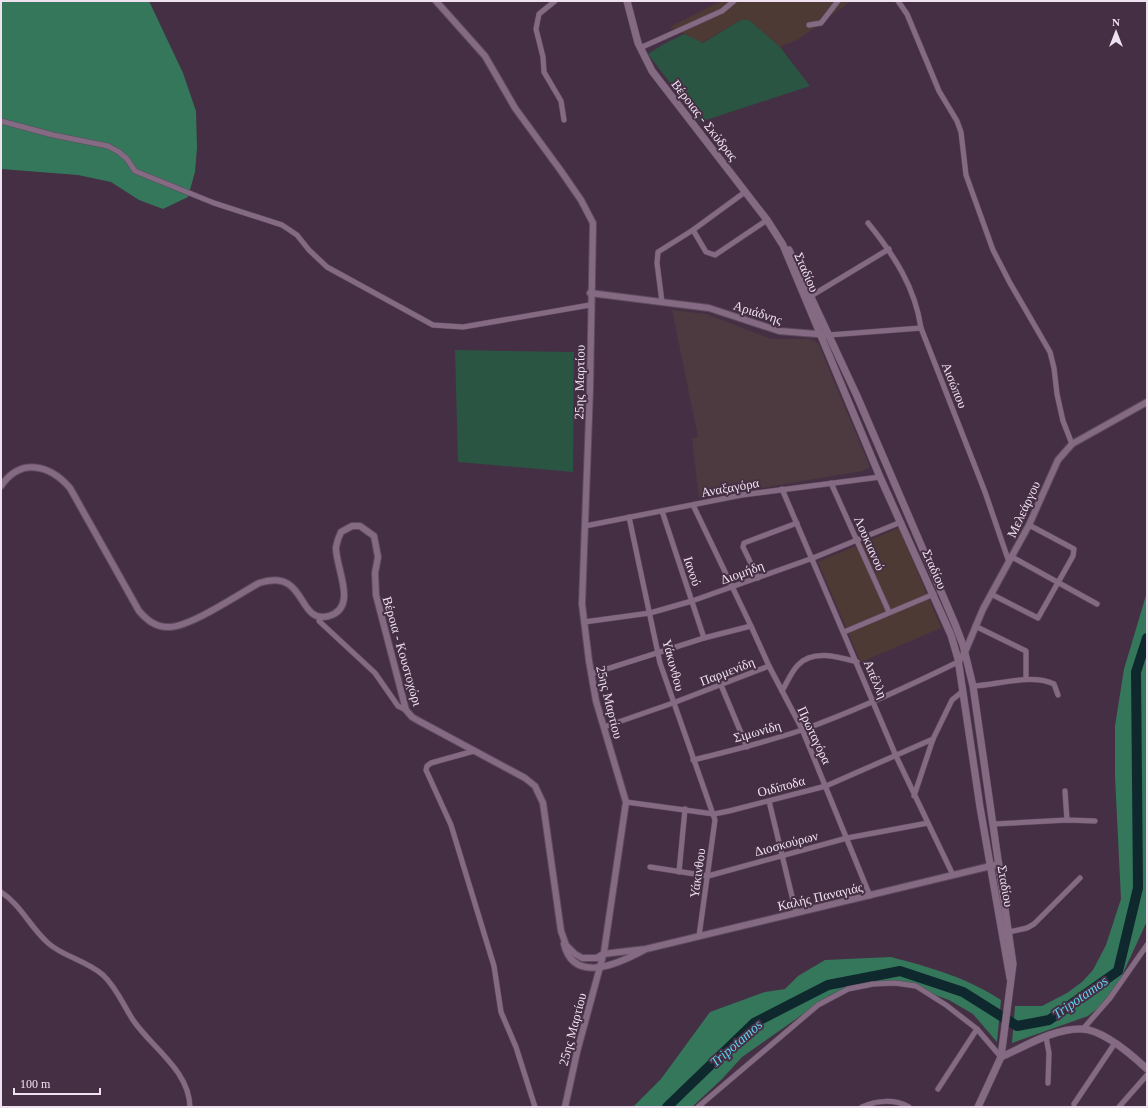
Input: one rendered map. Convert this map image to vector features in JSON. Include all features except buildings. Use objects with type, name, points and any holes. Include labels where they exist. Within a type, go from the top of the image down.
[{"type":"main road","name":"Βέροιας - Σκύδρας","points":[[627,1],[640,48],[652,71],[669,95],[768,220],[783,245]]},
{"type":"main road","name":"Σταδίου","points":[[783,245],[789,251],[857,396],[965,652],[973,686],[1009,932],[1013,964],[1010,978]]},
{"type":"main road","name":"Σταδίου","points":[[783,245],[880,477],[934,594],[951,635],[958,662],[1010,978],[1010,999],[1001,1057],[978,1107]]},
{"type":"main road","points":[[1001,1057],[1063,1031],[1083,1029],[1115,1043],[1128,1051],[1147,1069]]},
{"type":"street","name":"25ης Μαρτίου","points":[[436,1],[485,56],[515,108],[561,171],[593,223],[590,293],[590,389],[582,604],[591,674],[604,727],[626,802],[601,968],[577,1052],[565,1107]]},
{"type":"street","points":[[555,1],[539,14],[536,29],[543,55],[544,72],[561,102],[564,120]]},
{"type":"street","points":[[640,48],[722,11],[734,1]]},
{"type":"street","points":[[809,25],[821,23],[838,1]]},
{"type":"street","points":[[898,1],[907,14],[939,91],[957,121],[961,132],[966,176],[993,250],[1010,283],[1050,352],[1063,421],[1072,444]]},
{"type":"street","points":[[1,121],[53,135],[108,146],[119,152],[127,159],[135,171],[214,203],[282,225],[297,235],[309,250],[328,267],[433,325],[463,327],[590,305]]},
{"type":"street","points":[[662,302],[657,267],[658,252],[693,230],[745,192]]},
{"type":"street","points":[[693,230],[706,252],[714,255],[768,220]]},
{"type":"street","name":"Αισώπου","points":[[868,223],[889,249],[914,294],[921,328],[1011,560]]},
{"type":"street","points":[[811,296],[889,249]]},
{"type":"street","name":"Αριάδνης","points":[[590,293],[709,308],[779,331],[829,336],[921,328]]},
{"type":"street","name":"Μελεάργου","points":[[958,662],[965,652],[975,626],[991,594],[1029,525],[1054,467],[1072,444],[1147,402]]},
{"type":"street","points":[[1,486],[12,474],[24,468],[47,470],[64,481],[70,488],[139,611],[146,619],[155,625],[167,627],[178,626],[198,618],[259,583],[269,580],[279,580],[288,583],[310,611],[322,617],[319,621],[375,673],[398,706],[406,710]]},
{"type":"street","name":"Αναξαγόρα","points":[[585,526],[693,504],[782,489],[880,477]]},
{"type":"street","name":"Λουκιανού","points":[[831,483],[889,612]]},
{"type":"street","name":"Απέλλη","points":[[782,489],[813,558],[896,756],[952,875]]},
{"type":"street","name":"Πρωταγόρα","points":[[693,504],[769,666],[802,729],[870,896]]},
{"type":"street","name":"Ιανού","points":[[662,510],[704,638]]},
{"type":"street","name":"Υάκυνθου","points":[[629,517],[657,652],[693,760],[714,814]]},
{"type":"street","name":"Διομήδη","points":[[584,622],[650,613],[692,601],[813,558],[856,539],[901,522]]},
{"type":"street","points":[[758,578],[742,547],[744,543],[797,523]]},
{"type":"street","points":[[991,594],[1038,618],[1073,556],[1074,548],[1029,525]]},
{"type":"street","name":"Βέροια - Κουστοχώρι","points":[[322,617],[337,613],[343,605],[344,589],[336,546],[341,532],[352,526],[365,528],[374,536],[377,544],[376,595],[406,710],[412,717],[525,778],[538,791],[543,803],[557,908],[567,954],[573,961],[589,968],[601,968]]},
{"type":"street","points":[[1011,560],[1097,604]]},
{"type":"street","points":[[844,632],[934,594]]},
{"type":"street","points":[[591,674],[657,652],[751,626]]},
{"type":"street","points":[[975,626],[1026,651],[1026,680]]},
{"type":"street","points":[[782,691],[798,664],[805,660],[816,656],[828,656],[857,662]]},
{"type":"street","name":"Σιμωνίδη","points":[[693,760],[747,747],[802,729],[912,684],[958,662]]},
{"type":"street","name":"Παρμενίδη","points":[[604,727],[673,703],[769,666]]},
{"type":"street","points":[[973,686],[1026,680],[1050,682],[1054,684],[1058,695]]},
{"type":"street","points":[[721,685],[747,747]]},
{"type":"street","points":[[914,796],[933,739],[952,700],[963,691]]},
{"type":"street","name":"Οιδίποδα","points":[[626,802],[714,814],[826,786],[933,739]]},
{"type":"street","points":[[474,751],[431,763],[427,766],[426,770],[451,825],[494,966],[501,1012],[516,1047],[535,1107]]},
{"type":"street","points":[[1065,790],[1067,820]]},
{"type":"street","points":[[769,801],[796,913]]},
{"type":"street","points":[[679,872],[685,809]]},
{"type":"street","name":"Υάκινθου","points":[[699,936],[715,820],[714,814]]},
{"type":"street","points":[[994,824],[1067,820],[1096,821]]},
{"type":"street","name":"Διοσκούρων","points":[[650,868],[708,876],[847,838],[928,823]]},
{"type":"street","name":"Καλής Παναγιάς","points":[[603,954],[646,949],[999,864]]},
{"type":"street","points":[[1009,932],[1027,928],[1034,924],[1080,878]]},
{"type":"street","points":[[1,892],[12,898],[49,944],[95,969],[117,991],[142,1032],[174,1067],[188,1092],[190,1107]]},
{"type":"street","name":"Βέροια - Κουστοχώρι","points":[[563,938],[569,948],[580,957],[597,958],[603,954]]},
{"type":"street","points":[[1083,1029],[1110,998],[1147,945]]},
{"type":"street","name":"Καλής Παναγιάς","points":[[601,968],[646,949]]},
{"type":"street","points":[[698,1107],[818,1005],[848,989],[873,984],[895,983],[916,986],[977,1029],[1001,1057]]},
{"type":"street","points":[[938,1089],[977,1029]]},
{"type":"street","points":[[1046,1037],[1048,1053],[1048,1084]]},
{"type":"street","points":[[1074,1104],[1115,1043]]},
{"type":"street","points":[[1119,1107],[1147,1075]]},
{"type":"street","points":[[862,1107],[878,1102],[899,1103],[909,1107]]},
{"type":"shaded area","points":[[721,1],[851,1],[799,39],[780,47],[749,20],[741,20],[702,43],[670,27]]},
{"type":"shaded area","points":[[672,310],[706,314],[771,339],[810,339],[818,343],[870,467],[863,471],[699,498],[692,439],[698,437]]},
{"type":"shaded area","points":[[899,528],[941,628],[861,662],[818,562]]},
{"type":"green space","points":[[1,1],[149,1],[183,73],[196,111],[197,148],[195,172],[188,197],[163,209],[139,200],[111,182],[78,175],[1,169]]},
{"type":"green space","points":[[741,20],[749,20],[780,47],[810,86],[700,122],[648,54],[684,34],[703,43]]},
{"type":"green space","points":[[455,350],[574,352],[573,472],[458,462]]},
{"type":"green space","points":[[1147,592],[1147,921],[1119,982],[1108,1000],[1088,1016],[1012,1043],[1015,1006],[1042,1006],[1067,993],[1082,982],[1093,970],[1106,945],[1121,899],[1115,776],[1115,726],[1124,669]]},
{"type":"green space","points":[[891,957],[934,969],[962,979],[1001,1000],[997,1042],[973,1014],[949,1000],[908,985],[877,983],[830,995],[742,1057],[722,1079],[692,1107],[633,1107],[661,1079],[710,1012],[765,992],[785,989],[798,976],[825,960]]},
{"type":"waterway","name":"Tripotamos","points":[[667,1107],[754,1023],[828,985],[900,971],[963,992],[1017,1026],[1049,1020],[1118,971],[1138,888],[1136,672],[1147,638]]}]
